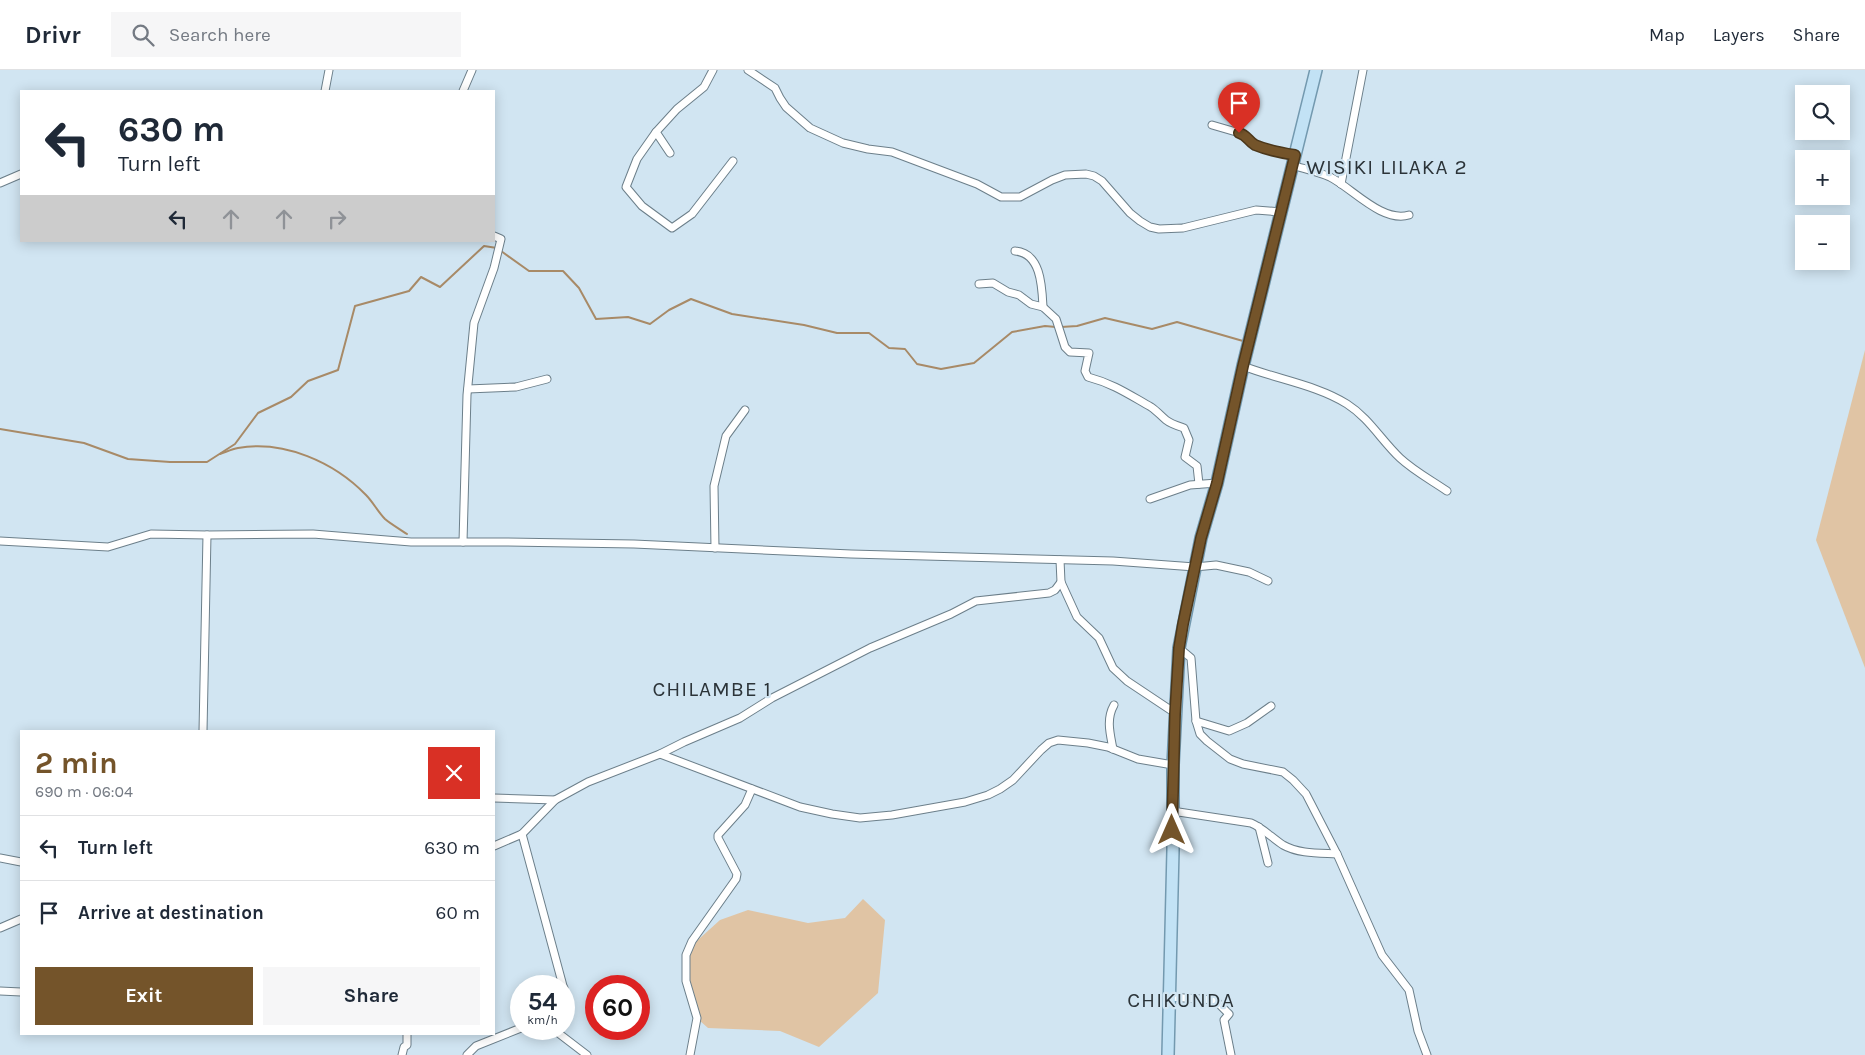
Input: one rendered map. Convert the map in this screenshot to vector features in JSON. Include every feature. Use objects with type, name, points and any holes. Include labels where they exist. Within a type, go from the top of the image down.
[{"type":"main road","points":[[1168,1055],[1173,765],[1179,648],[1195,566],[1217,483],[1243,366],[1316,70]]},
{"type":"street","points":[[325,90],[329,70]]},
{"type":"street","points":[[463,90],[472,70]]},
{"type":"street","points":[[712,70],[704,87],[677,109],[656,132],[637,158],[626,187],[642,206],[672,228],[692,214],[734,161]]},
{"type":"street","points":[[748,70],[776,88],[786,107],[810,128],[843,142],[892,152],[977,184],[1001,197],[1020,197],[1052,180],[1064,176],[1086,174],[1102,181],[1130,213],[1140,221],[1150,227],[1159,229],[1190,227],[1256,210],[1281,212]]},
{"type":"street","points":[[1341,184],[1363,70]]},
{"type":"street","points":[[1212,126],[1243,134],[1254,144],[1293,160],[1341,184],[1354,195],[1375,207],[1395,215],[1409,215]]},
{"type":"street","points":[[656,132],[670,153]]},
{"type":"street","points":[[0,184],[20,174]]},
{"type":"street","points":[[463,542],[468,389],[474,323],[494,268],[501,238],[495,236]]},
{"type":"street","points":[[1015,251],[1028,254],[1039,272],[1043,307]]},
{"type":"street","points":[[979,284],[994,283],[1008,292],[1019,295],[1031,304],[1043,307],[1056,319],[1065,347],[1070,352],[1089,353],[1085,370],[1088,377],[1100,379],[1131,394],[1153,408],[1168,422],[1184,428],[1189,440],[1185,457],[1197,466],[1199,484]]},
{"type":"street","points":[[1243,366],[1347,404],[1371,424],[1404,462],[1447,491]]},
{"type":"street","points":[[468,389],[516,387],[547,379]]},
{"type":"street","points":[[715,548],[714,486],[726,436],[745,410]]},
{"type":"street","points":[[1150,499],[1190,485],[1217,483]]},
{"type":"street","points":[[0,541],[108,547],[151,534],[207,536],[314,534],[410,542],[625,544],[851,554],[1225,566],[1257,575],[1268,581]]},
{"type":"street","points":[[203,730],[207,536]]},
{"type":"street","points":[[1060,560],[1061,582],[1077,617],[1098,638],[1108,659],[1119,674],[1175,714]]},
{"type":"street","points":[[495,846],[522,834],[555,800],[588,782],[660,754],[740,718],[772,698],[870,648],[950,614],[968,604],[990,598],[1050,592],[1055,590],[1061,582]]},
{"type":"street","points":[[1179,648],[1188,654],[1193,664],[1196,721],[1200,734],[1230,759],[1243,764],[1283,772],[1294,780],[1306,794],[1337,854],[1382,955],[1409,990],[1418,1031],[1427,1055]]},
{"type":"street","points":[[1113,749],[1109,713],[1114,705]]},
{"type":"street","points":[[1196,721],[1229,731],[1247,723],[1271,706]]},
{"type":"street","points":[[660,754],[752,789],[817,811],[860,818],[878,817],[964,802],[988,795],[1013,780],[1040,750],[1049,743],[1058,740],[1088,742],[1138,759],[1173,765]]},
{"type":"street","points":[[690,1055],[697,1018],[686,981],[686,955],[692,941],[736,878],[737,874],[718,835],[745,805],[752,789]]},
{"type":"street","points":[[495,798],[555,800]]},
{"type":"street","points":[[1172,811],[1259,826],[1284,846],[1296,850],[1337,854]]},
{"type":"street","points":[[1259,826],[1268,863]]},
{"type":"street","points":[[522,834],[561,975]]},
{"type":"street","points":[[0,858],[20,862]]},
{"type":"street","points":[[0,928],[20,919]]},
{"type":"street","points":[[0,991],[20,992]]},
{"type":"street","points":[[1169,997],[1215,1000],[1229,1014],[1224,1020],[1230,1055]]},
{"type":"street","points":[[467,1055],[476,1046],[510,1032]]},
{"type":"street","points":[[402,1055],[404,1047],[407,1045],[407,1035]]},
{"type":"street","points":[[567,1040],[587,1055]]},
{"type":"shaded area","points":[[1865,350],[1865,668],[1816,540]]},
{"type":"shaded area","points":[[863,899],[885,920],[878,993],[819,1047],[780,1031],[708,1028],[699,1020],[687,979],[689,948],[720,920],[748,910],[808,923],[845,918]]},
{"type":"waterway","points":[[0,429],[84,443],[128,459],[207,462],[235,444],[258,413],[291,397],[308,381],[338,370],[355,306],[409,291],[421,277],[440,287],[484,246],[497,248]]},
{"type":"waterway","points":[[501,251],[529,271],[563,271],[579,288],[596,319],[628,317],[650,324],[669,310],[691,299],[732,314],[804,325],[837,333],[869,333],[889,348],[905,349],[917,364],[941,369],[974,363],[1012,332],[1045,326],[1056,327]]},
{"type":"waterway","points":[[1061,327],[1077,326],[1105,318],[1152,329],[1177,322],[1243,341]]},
{"type":"waterway","points":[[220,454],[236,448],[255,446],[273,447],[307,456],[324,464],[353,483],[369,498],[385,519],[407,534]]},
{"type":"district","name":"WISIKI LILAKA 2","points":[[1387,167]]},
{"type":"district","name":"CHILAMBE 1","points":[[712,689]]},
{"type":"district","name":"CHIKUNDA","points":[[1181,1000]]},
{"type":"route","points":[[1172,830],[1175,714],[1179,648],[1183,624],[1201,538],[1217,483],[1243,366],[1295,155],[1280,153],[1254,144],[1246,136],[1239,133]]}]
